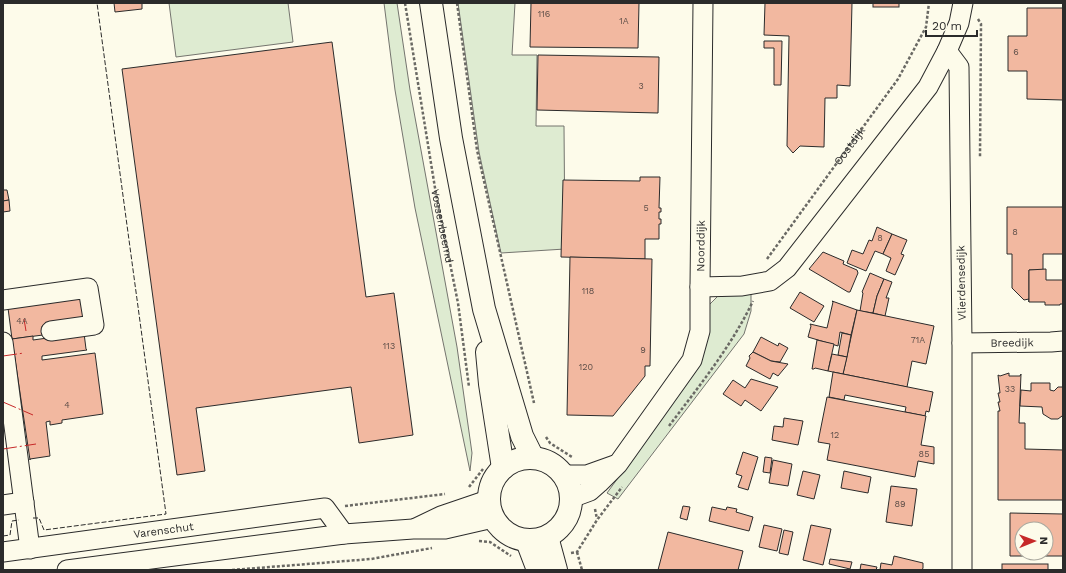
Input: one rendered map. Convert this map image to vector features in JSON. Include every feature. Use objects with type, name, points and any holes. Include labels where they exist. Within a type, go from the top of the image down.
[{"type":"main road","points":[[431,3],[451,138],[484,309],[522,436],[532,458]]},
{"type":"main road","points":[[484,309],[490,384],[503,468]]},
{"type":"main road","points":[[522,458],[532,458],[543,460],[552,464],[564,475],[570,489],[570,510],[565,521],[557,530],[537,539],[517,539],[507,534],[499,527],[491,509],[490,488],[495,477],[503,468],[522,458]]},
{"type":"main road","points":[[537,539],[538,570]]},
{"type":"main road","points":[[537,539],[556,570]]},
{"type":"street","name":"Noorddijk","points":[[571,498],[590,491],[599,484],[618,464],[692,360],[700,331],[703,3]]},
{"type":"street","points":[[700,287],[742,286],[770,281],[787,268],[928,87],[960,23],[963,3]]},
{"type":"street","name":"Vlierdensedijk","points":[[947,51],[959,67],[962,343],[962,570]]},
{"type":"street","points":[[3,300],[88,288],[94,325],[51,331]]},
{"type":"street","name":"Breedijk","points":[[962,343],[1051,342],[1063,340]]},
{"type":"street","points":[[3,342],[30,549]]},
{"type":"street","points":[[564,475],[587,475],[618,464]]},
{"type":"street","points":[[3,505],[24,502]]},
{"type":"street","points":[[325,508],[344,534]]},
{"type":"street","name":"Varenschut","points":[[3,552],[325,508]]},
{"type":"street","points":[[67,570],[93,568],[344,534],[413,529],[445,530],[491,509]]},
{"type":"path","name":"Vossenbeemd","points":[[405,3],[436,194],[458,302],[470,390]]},
{"type":"path","points":[[457,3],[477,150],[535,407]]},
{"type":"path","name":"Oostdijk","points":[[702,384],[742,325],[753,301],[764,264],[898,79],[926,27],[929,3]]},
{"type":"path","points":[[325,508],[446,494]]},
{"type":"path","points":[[582,570],[577,552],[597,520]]},
{"type":"path","points":[[232,570],[371,559],[436,548]]},
{"type":"green space","points":[[169,3],[288,3],[293,42],[176,57]]},
{"type":"green space","points":[[384,3],[397,3],[410,90],[457,347],[472,453],[470,471],[415,208],[395,90]]},
{"type":"green space","points":[[458,3],[515,3],[512,55],[537,55],[536,126],[564,126],[565,249],[501,253],[479,152]]},
{"type":"green space","points":[[751,294],[751,311],[744,334],[618,499],[607,493],[695,372],[705,348],[709,305],[718,296]]},
{"type":"building","points":[[114,3],[142,3],[142,9],[115,12]]},
{"type":"building","points":[[531,3],[639,3],[638,48],[530,47]]},
{"type":"building","points":[[765,3],[852,3],[850,86],[837,85],[837,98],[825,98],[824,147],[800,146],[793,153],[787,146],[789,36],[764,35]]},
{"type":"building","points":[[873,3],[899,3],[899,7],[873,7]]},
{"type":"building","points":[[1027,8],[1063,8],[1063,100],[1027,99],[1027,71],[1008,71],[1008,36],[1027,36]]},
{"type":"building","points":[[764,41],[782,41],[781,85],[774,85],[774,48],[764,48]]},
{"type":"building","points":[[332,42],[366,297],[394,293],[413,435],[359,443],[351,387],[196,408],[205,471],[177,475],[122,69]]},
{"type":"building","points":[[538,55],[659,57],[658,113],[537,110]]},
{"type":"building","points":[[640,177],[660,177],[659,208],[661,208],[661,212],[659,212],[659,219],[661,219],[661,224],[659,224],[659,239],[645,239],[645,259],[561,257],[563,180],[640,181]]},
{"type":"building","points":[[3,190],[7,190],[9,200],[3,201]]},
{"type":"building","points":[[9,200],[10,211],[3,212],[3,201]]},
{"type":"building","points":[[1007,207],[1063,207],[1063,254],[1043,254],[1043,270],[1029,270],[1029,299],[1024,300],[1012,288],[1012,254],[1007,254]]},
{"type":"building","points":[[877,227],[892,234],[883,254],[875,251],[866,271],[847,263],[852,250],[863,254],[869,240],[872,241]]},
{"type":"building","points":[[892,234],[907,240],[901,254],[904,255],[895,275],[886,271],[891,258],[883,254]]},
{"type":"building","points":[[823,252],[844,261],[843,264],[857,270],[858,273],[850,292],[809,269]]},
{"type":"building","points":[[570,257],[652,259],[650,366],[645,366],[645,376],[613,416],[567,415]]},
{"type":"building","points":[[1046,269],[1046,280],[1063,280],[1063,304],[1045,305],[1045,302],[1029,302],[1029,270]]},
{"type":"building","points":[[870,273],[884,279],[877,296],[873,313],[860,311],[862,292]]},
{"type":"building","points":[[884,279],[892,282],[886,298],[889,298],[885,316],[873,313],[877,296]]},
{"type":"building","points":[[800,292],[824,306],[814,322],[790,308]]},
{"type":"building","points":[[83,298],[86,319],[42,326],[43,335],[12,339],[8,308]]},
{"type":"building","points":[[832,301],[857,310],[851,335],[840,332],[838,346],[808,337],[811,326],[810,324],[827,328]]},
{"type":"building","points":[[857,310],[934,326],[926,364],[912,361],[907,387],[843,374]]},
{"type":"building","points":[[84,333],[87,350],[42,356],[42,360],[95,353],[103,414],[62,420],[62,423],[50,425],[50,421],[46,422],[50,456],[30,460],[12,339],[33,336],[33,340]]},
{"type":"building","points":[[842,333],[851,335],[847,357],[838,355]]},
{"type":"building","points":[[761,337],[778,346],[779,343],[788,348],[780,362],[771,361],[753,352]]},
{"type":"building","points":[[817,340],[834,344],[828,371],[815,368],[812,369]]},
{"type":"building","points":[[753,352],[771,361],[788,364],[778,376],[773,373],[770,379],[746,366],[750,358],[749,356]]},
{"type":"building","points":[[832,354],[847,357],[843,374],[828,371]]},
{"type":"building","points":[[833,372],[933,392],[929,412],[926,411],[925,416],[905,412],[906,407],[845,395],[844,400],[829,397]]},
{"type":"building","points":[[1009,373],[1009,376],[1020,376],[1021,374],[1019,423],[1025,423],[1025,449],[1063,450],[1063,500],[998,500],[998,411],[1000,411],[998,402],[1000,402],[998,393],[1000,393],[998,375],[1000,376]]},
{"type":"building","points":[[751,379],[778,387],[761,411],[745,400],[741,406],[723,394],[733,380],[745,388]]},
{"type":"building","points":[[1031,383],[1050,383],[1050,390],[1054,391],[1058,387],[1063,387],[1063,417],[1051,419],[1043,414],[1042,407],[1020,406],[1021,390],[1031,391]]},
{"type":"building","points":[[827,397],[926,416],[921,445],[934,447],[934,464],[918,461],[915,477],[827,460],[830,444],[818,442]]},
{"type":"building","points":[[784,418],[803,421],[798,445],[772,440],[774,426],[783,427]]},
{"type":"building","points":[[743,452],[758,457],[748,490],[738,487],[742,476],[736,474]]},
{"type":"building","points":[[765,457],[772,458],[770,473],[763,472]]},
{"type":"building","points":[[773,460],[792,464],[788,486],[769,483]]},
{"type":"building","points":[[803,471],[820,475],[814,499],[797,495]]},
{"type":"building","points":[[844,471],[871,477],[868,493],[841,488]]},
{"type":"building","points":[[891,486],[917,489],[912,526],[886,522]]},
{"type":"building","points":[[683,506],[690,507],[687,520],[680,518]]},
{"type":"building","points":[[712,507],[726,510],[727,507],[737,509],[736,512],[753,517],[749,531],[709,521]]},
{"type":"building","points":[[1010,513],[1063,514],[1063,556],[1054,556],[1054,521],[1014,521],[1014,556],[1010,556]]},
{"type":"building","points":[[764,525],[782,529],[777,551],[759,547]]},
{"type":"building","points":[[811,525],[831,529],[823,565],[803,560]]},
{"type":"building","points":[[784,530],[793,532],[788,555],[779,553]]},
{"type":"building","points":[[668,532],[743,551],[738,570],[658,570]]},
{"type":"building","points":[[894,556],[923,563],[923,568],[922,570],[880,570],[881,563],[892,565]]},
{"type":"building","points":[[830,559],[852,562],[850,569],[829,564]]},
{"type":"building","points":[[861,564],[877,567],[876,570],[860,570]]},
{"type":"building","points":[[1002,564],[1048,564],[1048,570],[1002,570]]},
{"type":"fence","points":[[33,518],[39,518],[44,530],[166,514],[97,3]]},
{"type":"fence","points":[[3,536],[10,535],[12,521],[19,520]]},
{"type":"power","points":[[24,319],[26,331]]},
{"type":"power","points":[[3,356],[24,353]]},
{"type":"power","points":[[3,402],[33,415]]},
{"type":"power","points":[[3,449],[36,444]]}]
